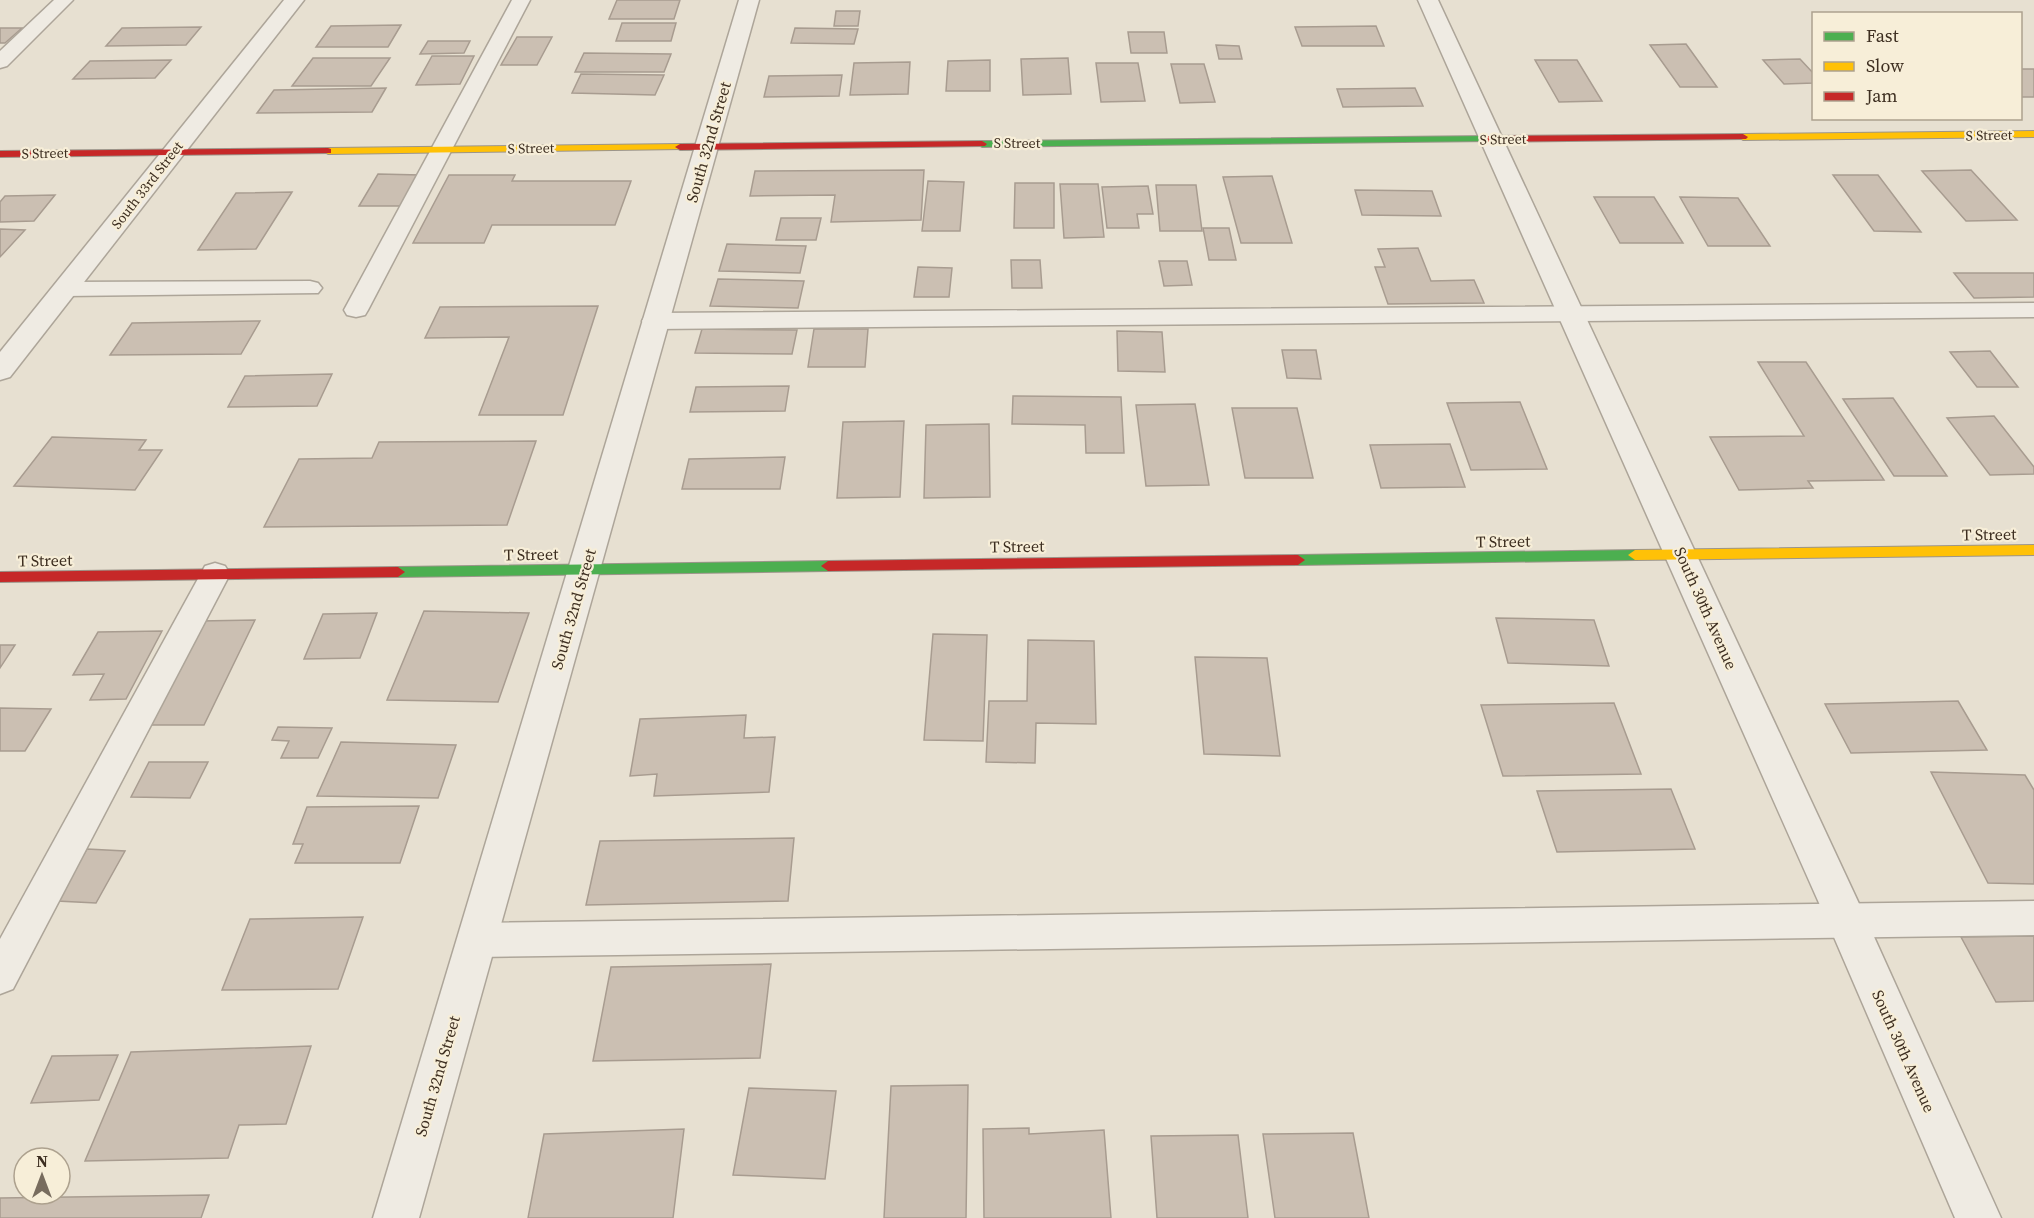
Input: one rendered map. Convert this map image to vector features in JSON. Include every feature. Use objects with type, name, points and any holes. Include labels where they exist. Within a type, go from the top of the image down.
[{"type":"street","name":"South 33rd Street","points":[[0,371],[294,0]]},
{"type":"street","name":"South 32nd Street","points":[[396,1218],[585,570],[654,321],[708,146],[749,0]]},
{"type":"street","name":"South 30th Avenue","points":[[1428,0],[1682,555],[1978,1218]]},
{"type":"street","name":"S Street","points":[[0,153],[2034,135]]},
{"type":"street","name":"T Street","points":[[0,576],[2034,550]]},
{"type":"lane","points":[[0,62],[64,0]]},
{"type":"lane","points":[[356,309],[521,0]]},
{"type":"lane","points":[[64,289],[310,288]]},
{"type":"lane","points":[[654,321],[2034,310]]},
{"type":"lane","points":[[0,976],[215,574]]},
{"type":"lane","points":[[477,940],[2034,918]]},
{"type":"building","points":[[617,0],[680,0],[674,19],[609,19]]},
{"type":"building","points":[[836,11],[860,11],[858,26],[834,26]]},
{"type":"building","points":[[622,23],[676,23],[671,41],[616,41]]},
{"type":"building","points":[[401,25],[388,47],[316,47],[331,26]]},
{"type":"building","points":[[1376,26],[1384,46],[1302,46],[1295,27]]},
{"type":"building","points":[[201,27],[186,45],[106,46],[122,28]]},
{"type":"building","points":[[0,28],[22,28],[5,43],[0,43]]},
{"type":"building","points":[[795,28],[858,29],[854,44],[791,43]]},
{"type":"building","points":[[1128,32],[1164,32],[1167,53],[1131,53]]},
{"type":"building","points":[[517,37],[552,37],[537,65],[501,65]]},
{"type":"building","points":[[428,41],[470,41],[464,53],[420,54]]},
{"type":"building","points":[[1686,44],[1717,87],[1680,87],[1650,45]]},
{"type":"building","points":[[1216,45],[1239,46],[1242,59],[1219,59]]},
{"type":"building","points":[[584,53],[671,54],[664,72],[575,72]]},
{"type":"building","points":[[432,56],[474,56],[460,84],[416,85]]},
{"type":"building","points":[[313,58],[390,58],[371,86],[292,86]]},
{"type":"building","points":[[1068,58],[1071,94],[1023,95],[1021,59]]},
{"type":"building","points":[[1800,59],[1812,72],[1812,83],[1784,84],[1763,60]]},
{"type":"building","points":[[171,60],[155,78],[73,79],[90,61]]},
{"type":"building","points":[[990,60],[990,91],[946,91],[948,61]]},
{"type":"building","points":[[1535,60],[1577,60],[1602,101],[1559,102]]},
{"type":"building","points":[[910,62],[908,94],[850,95],[854,63]]},
{"type":"building","points":[[1096,63],[1138,63],[1145,101],[1101,102]]},
{"type":"building","points":[[1171,64],[1204,64],[1215,102],[1180,103]]},
{"type":"building","points":[[2022,69],[2034,69],[2034,97],[2022,97]]},
{"type":"building","points":[[581,74],[664,75],[655,95],[572,93]]},
{"type":"building","points":[[842,75],[839,96],[764,97],[769,76]]},
{"type":"building","points":[[386,88],[372,112],[257,113],[274,90]]},
{"type":"building","points":[[1415,88],[1423,106],[1343,107],[1337,89]]},
{"type":"building","points":[[924,170],[921,220],[831,222],[835,195],[750,196],[755,171]]},
{"type":"building","points":[[1971,170],[2017,220],[1966,221],[1922,171]]},
{"type":"building","points":[[378,174],[420,175],[401,206],[359,206]]},
{"type":"building","points":[[449,175],[515,175],[512,181],[631,181],[615,225],[492,225],[484,243],[413,243]]},
{"type":"building","points":[[1833,175],[1878,175],[1921,232],[1874,231]]},
{"type":"building","points":[[1272,176],[1292,243],[1241,243],[1223,177]]},
{"type":"building","points":[[928,181],[964,182],[960,231],[922,231]]},
{"type":"building","points":[[1015,183],[1054,183],[1054,228],[1014,228]]},
{"type":"building","points":[[1060,184],[1098,184],[1104,237],[1064,238]]},
{"type":"building","points":[[1156,185],[1196,185],[1202,231],[1160,231]]},
{"type":"building","points":[[1148,186],[1153,214],[1137,214],[1139,228],[1107,228],[1102,187]]},
{"type":"building","points":[[1355,190],[1432,191],[1441,216],[1362,215]]},
{"type":"building","points":[[292,192],[256,249],[198,250],[236,193]]},
{"type":"building","points":[[55,195],[34,221],[0,222],[0,202],[5,196]]},
{"type":"building","points":[[1594,197],[1654,197],[1683,243],[1620,243]]},
{"type":"building","points":[[1680,197],[1738,198],[1770,246],[1708,246]]},
{"type":"building","points":[[781,218],[821,218],[816,240],[776,240]]},
{"type":"building","points":[[1203,228],[1229,228],[1236,260],[1209,260]]},
{"type":"building","points":[[0,229],[25,230],[0,257]]},
{"type":"building","points":[[727,244],[806,246],[800,273],[719,271]]},
{"type":"building","points":[[1418,248],[1431,281],[1474,280],[1484,303],[1388,304],[1375,267],[1385,267],[1378,249]]},
{"type":"building","points":[[1011,260],[1040,260],[1042,288],[1012,288]]},
{"type":"building","points":[[1159,261],[1187,261],[1192,285],[1164,286]]},
{"type":"building","points":[[918,267],[952,268],[949,297],[914,297]]},
{"type":"building","points":[[1954,273],[2034,273],[2034,297],[1974,298]]},
{"type":"building","points":[[718,279],[804,281],[798,308],[710,306]]},
{"type":"building","points":[[598,306],[563,415],[479,415],[509,337],[425,338],[440,307]]},
{"type":"building","points":[[260,321],[241,354],[110,355],[132,323]]},
{"type":"building","points":[[702,329],[797,330],[792,354],[695,353]]},
{"type":"building","points":[[814,329],[868,329],[865,367],[808,367]]},
{"type":"building","points":[[1117,331],[1162,332],[1165,372],[1118,371]]},
{"type":"building","points":[[1282,350],[1316,350],[1321,379],[1287,378]]},
{"type":"building","points":[[1990,351],[2018,387],[1977,387],[1950,352]]},
{"type":"building","points":[[1758,362],[1806,362],[1884,480],[1808,481],[1813,488],[1739,490],[1710,437],[1804,436]]},
{"type":"building","points":[[332,374],[317,406],[228,407],[245,376]]},
{"type":"building","points":[[789,386],[785,411],[690,412],[696,387]]},
{"type":"building","points":[[1013,396],[1121,397],[1124,453],[1086,453],[1085,425],[1012,424]]},
{"type":"building","points":[[1893,398],[1947,476],[1894,476],[1843,399]]},
{"type":"building","points":[[1520,402],[1547,469],[1471,470],[1447,403]]},
{"type":"building","points":[[1195,404],[1209,485],[1146,486],[1136,405]]},
{"type":"building","points":[[1232,408],[1297,408],[1313,478],[1245,478]]},
{"type":"building","points":[[1994,416],[2034,467],[2034,474],[1990,475],[1947,418]]},
{"type":"building","points":[[904,421],[900,497],[837,498],[843,422]]},
{"type":"building","points":[[989,424],[990,497],[924,498],[926,425]]},
{"type":"building","points":[[52,437],[146,440],[139,450],[162,450],[135,490],[14,486]]},
{"type":"building","points":[[536,441],[507,525],[264,527],[299,459],[372,458],[379,442]]},
{"type":"building","points":[[1450,444],[1465,487],[1381,488],[1370,445]]},
{"type":"building","points":[[785,457],[780,489],[682,489],[689,459]]},
{"type":"building","points":[[424,611],[529,613],[498,702],[387,700]]},
{"type":"building","points":[[377,613],[360,658],[304,659],[323,614]]},
{"type":"building","points":[[1496,618],[1594,620],[1609,666],[1508,663]]},
{"type":"building","points":[[255,620],[204,725],[145,725],[200,621]]},
{"type":"building","points":[[162,631],[126,699],[90,700],[104,674],[73,675],[98,632]]},
{"type":"building","points":[[933,634],[987,635],[983,741],[924,740]]},
{"type":"building","points":[[1028,640],[1094,641],[1096,724],[1036,723],[1035,763],[986,762],[989,701],[1027,701]]},
{"type":"building","points":[[0,645],[15,645],[0,668]]},
{"type":"building","points":[[1195,657],[1267,658],[1280,756],[1204,754]]},
{"type":"building","points":[[1958,701],[1987,750],[1851,753],[1825,704]]},
{"type":"building","points":[[1614,703],[1641,774],[1503,776],[1481,705]]},
{"type":"building","points":[[0,708],[51,709],[25,751],[0,751]]},
{"type":"building","points":[[746,715],[744,738],[775,737],[769,792],[654,796],[657,774],[630,776],[640,719]]},
{"type":"building","points":[[278,727],[332,728],[318,758],[281,758],[289,741],[272,740]]},
{"type":"building","points":[[341,742],[456,745],[438,798],[317,796]]},
{"type":"building","points":[[149,762],[208,762],[190,798],[131,797]]},
{"type":"building","points":[[1931,772],[2025,775],[2034,790],[2034,884],[1988,883]]},
{"type":"building","points":[[1671,789],[1695,849],[1557,852],[1537,791]]},
{"type":"building","points":[[419,806],[400,863],[295,863],[303,844],[293,844],[307,807]]},
{"type":"building","points":[[794,838],[788,901],[586,905],[600,841]]},
{"type":"building","points":[[87,849],[125,851],[96,903],[57,901]]},
{"type":"building","points":[[363,917],[338,989],[222,990],[250,919]]},
{"type":"building","points":[[2034,936],[2034,1001],[1996,1002],[1961,937]]},
{"type":"building","points":[[771,964],[760,1058],[593,1061],[611,967]]},
{"type":"building","points":[[311,1046],[286,1124],[239,1125],[228,1158],[85,1161],[131,1052]]},
{"type":"building","points":[[118,1055],[99,1100],[31,1103],[52,1056]]},
{"type":"building","points":[[968,1085],[966,1218],[884,1218],[891,1086]]},
{"type":"building","points":[[749,1088],[836,1091],[825,1179],[733,1175]]},
{"type":"building","points":[[1029,1128],[1029,1134],[1104,1130],[1111,1218],[984,1218],[983,1129]]},
{"type":"building","points":[[684,1129],[673,1218],[528,1218],[544,1134]]},
{"type":"building","points":[[1353,1133],[1369,1218],[1275,1218],[1263,1134]]},
{"type":"building","points":[[1238,1135],[1248,1218],[1157,1218],[1151,1136]]},
{"type":"building","points":[[209,1195],[201,1218],[0,1218],[0,1198],[12,1198],[12,1206],[72,1206],[72,1197]]},
{"type":"traffic: fast","points":[[982,144],[1488,139]]},
{"type":"traffic: fast","points":[[1298,560],[1635,555]]},
{"type":"traffic: fast","points":[[398,572],[828,566]]},
{"type":"traffic: slow","points":[[1743,137],[2034,134]]},
{"type":"traffic: slow","points":[[328,151],[680,147]]},
{"type":"traffic: slow","points":[[1635,555],[2034,550]]},
{"type":"traffic: jam","points":[[1488,139],[1743,137]]},
{"type":"traffic: jam","points":[[680,147],[982,144]]},
{"type":"traffic: jam","points":[[0,154],[328,151]]},
{"type":"traffic: jam","points":[[828,566],[1298,560]]},
{"type":"traffic: jam","points":[[0,577],[398,572]]}]
